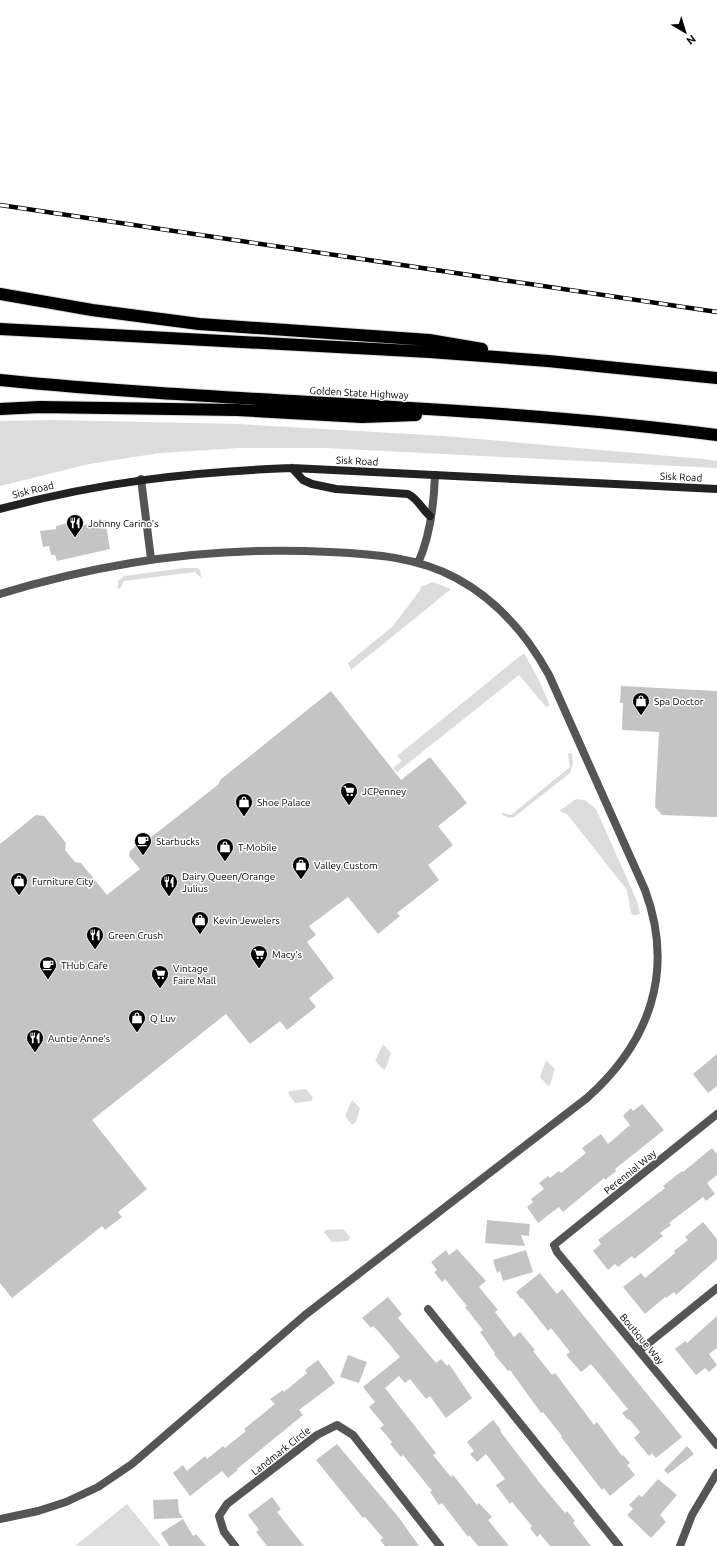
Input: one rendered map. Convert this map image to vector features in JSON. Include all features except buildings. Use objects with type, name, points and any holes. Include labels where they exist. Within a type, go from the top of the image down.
[{"type":"highway","points":[[0,294],[92,310],[199,324],[429,340],[548,361]]},
{"type":"highway","points":[[0,329],[406,351],[548,361],[717,378]]},
{"type":"highway","name":"Golden State Highway","points":[[0,380],[111,391],[485,412],[717,435]]},
{"type":"highway","points":[[0,409],[40,407],[229,410],[362,417],[485,412]]},
{"type":"main road","name":"Sisk Road","points":[[0,509],[67,492],[141,479],[225,470],[292,468],[717,489]]},
{"type":"main road","points":[[292,468],[303,480],[312,484],[336,489],[408,494],[415,499],[422,509],[430,516]]},
{"type":"street","points":[[418,563],[425,544],[430,516],[434,509],[435,475]]},
{"type":"street","points":[[141,479],[151,559]]},
{"type":"street","points":[[0,594],[64,576],[151,559],[233,552],[306,551],[390,556],[418,563],[456,578],[486,598],[520,630],[549,675],[645,890],[655,921],[657,937],[657,974],[651,1004],[643,1027],[618,1067],[586,1098],[305,1315],[132,1464],[98,1487],[66,1502],[38,1511],[0,1519]]},
{"type":"street","name":"Perennial Way","points":[[554,1245],[717,1114]]},
{"type":"street","name":"Boutique Way","points":[[554,1245],[557,1252],[717,1445]]},
{"type":"street","points":[[639,1351],[717,1288]]},
{"type":"street","points":[[428,1309],[619,1546]]},
{"type":"street","name":"Landmark Circle","points":[[235,1546],[224,1532],[219,1516],[227,1504],[317,1435],[337,1425],[353,1434],[440,1546]]},
{"type":"street","points":[[680,1546],[692,1515],[717,1473]]},
{"type":"shaded area","points":[[53,420],[238,424],[444,436],[703,459],[717,461],[717,468],[327,448],[239,448],[160,453],[89,464],[0,486],[0,421]]},
{"type":"shaded area","points":[[184,568],[197,568],[200,570],[201,578],[195,572],[124,581],[120,589],[118,588],[118,581],[124,576]]},
{"type":"shaded area","points":[[433,582],[451,589],[351,670],[348,663],[393,626],[421,589],[420,587]]},
{"type":"shaded area","points":[[524,653],[539,680],[550,706],[546,707],[519,675],[397,772],[393,768],[402,761],[397,756]]},
{"type":"shaded area","points":[[568,754],[572,754],[573,763],[570,773],[514,817],[510,818],[502,815],[502,813],[511,815],[570,767]]},
{"type":"shaded area","points":[[576,799],[585,800],[596,809],[637,901],[640,913],[638,915],[633,915],[631,913],[627,890],[567,814],[559,811]]},
{"type":"shaded area","points":[[383,1044],[391,1053],[384,1070],[375,1061]]},
{"type":"shaded area","points":[[546,1060],[555,1069],[550,1085],[548,1086],[540,1077]]},
{"type":"shaded area","points":[[306,1089],[313,1098],[311,1101],[295,1103],[288,1093],[290,1091]]},
{"type":"shaded area","points":[[352,1100],[360,1108],[356,1122],[352,1125],[345,1116]]},
{"type":"shaded area","points":[[343,1229],[350,1237],[348,1241],[332,1242],[324,1232],[326,1230]]},
{"type":"shaded area","points":[[127,1504],[161,1546],[75,1546]]},
{"type":"railway","points":[[0,205],[717,312]]},
{"type":"place","name":"Johnny Carino's","points":[[75,538]]},
{"type":"place","name":"Spa Doctor","points":[[641,716]]},
{"type":"place","name":"JCPenney","points":[[349,806]]},
{"type":"place","name":"Shoe Palace","points":[[244,817]]},
{"type":"place","name":"Starbucks","points":[[143,856]]},
{"type":"place","name":"T-Mobile","points":[[225,862]]},
{"type":"place","name":"Valley Custom","points":[[301,880]]},
{"type":"place","name":"Furniture City","points":[[19,896]]},
{"type":"place","name":"Dairy Queen/Orange Julius","points":[[169,897]]},
{"type":"place","name":"Kevin Jewelers","points":[[200,935]]},
{"type":"place","name":"Green Crush","points":[[95,950]]},
{"type":"place","name":"Macy's","points":[[259,969]]},
{"type":"place","name":"THub Cafe","points":[[48,980]]},
{"type":"place","name":"Vintage Faire Mall","points":[[160,989]]},
{"type":"place","name":"Q Luv","points":[[137,1033]]},
{"type":"place","name":"Auntie Anne's","points":[[35,1053]]}]
